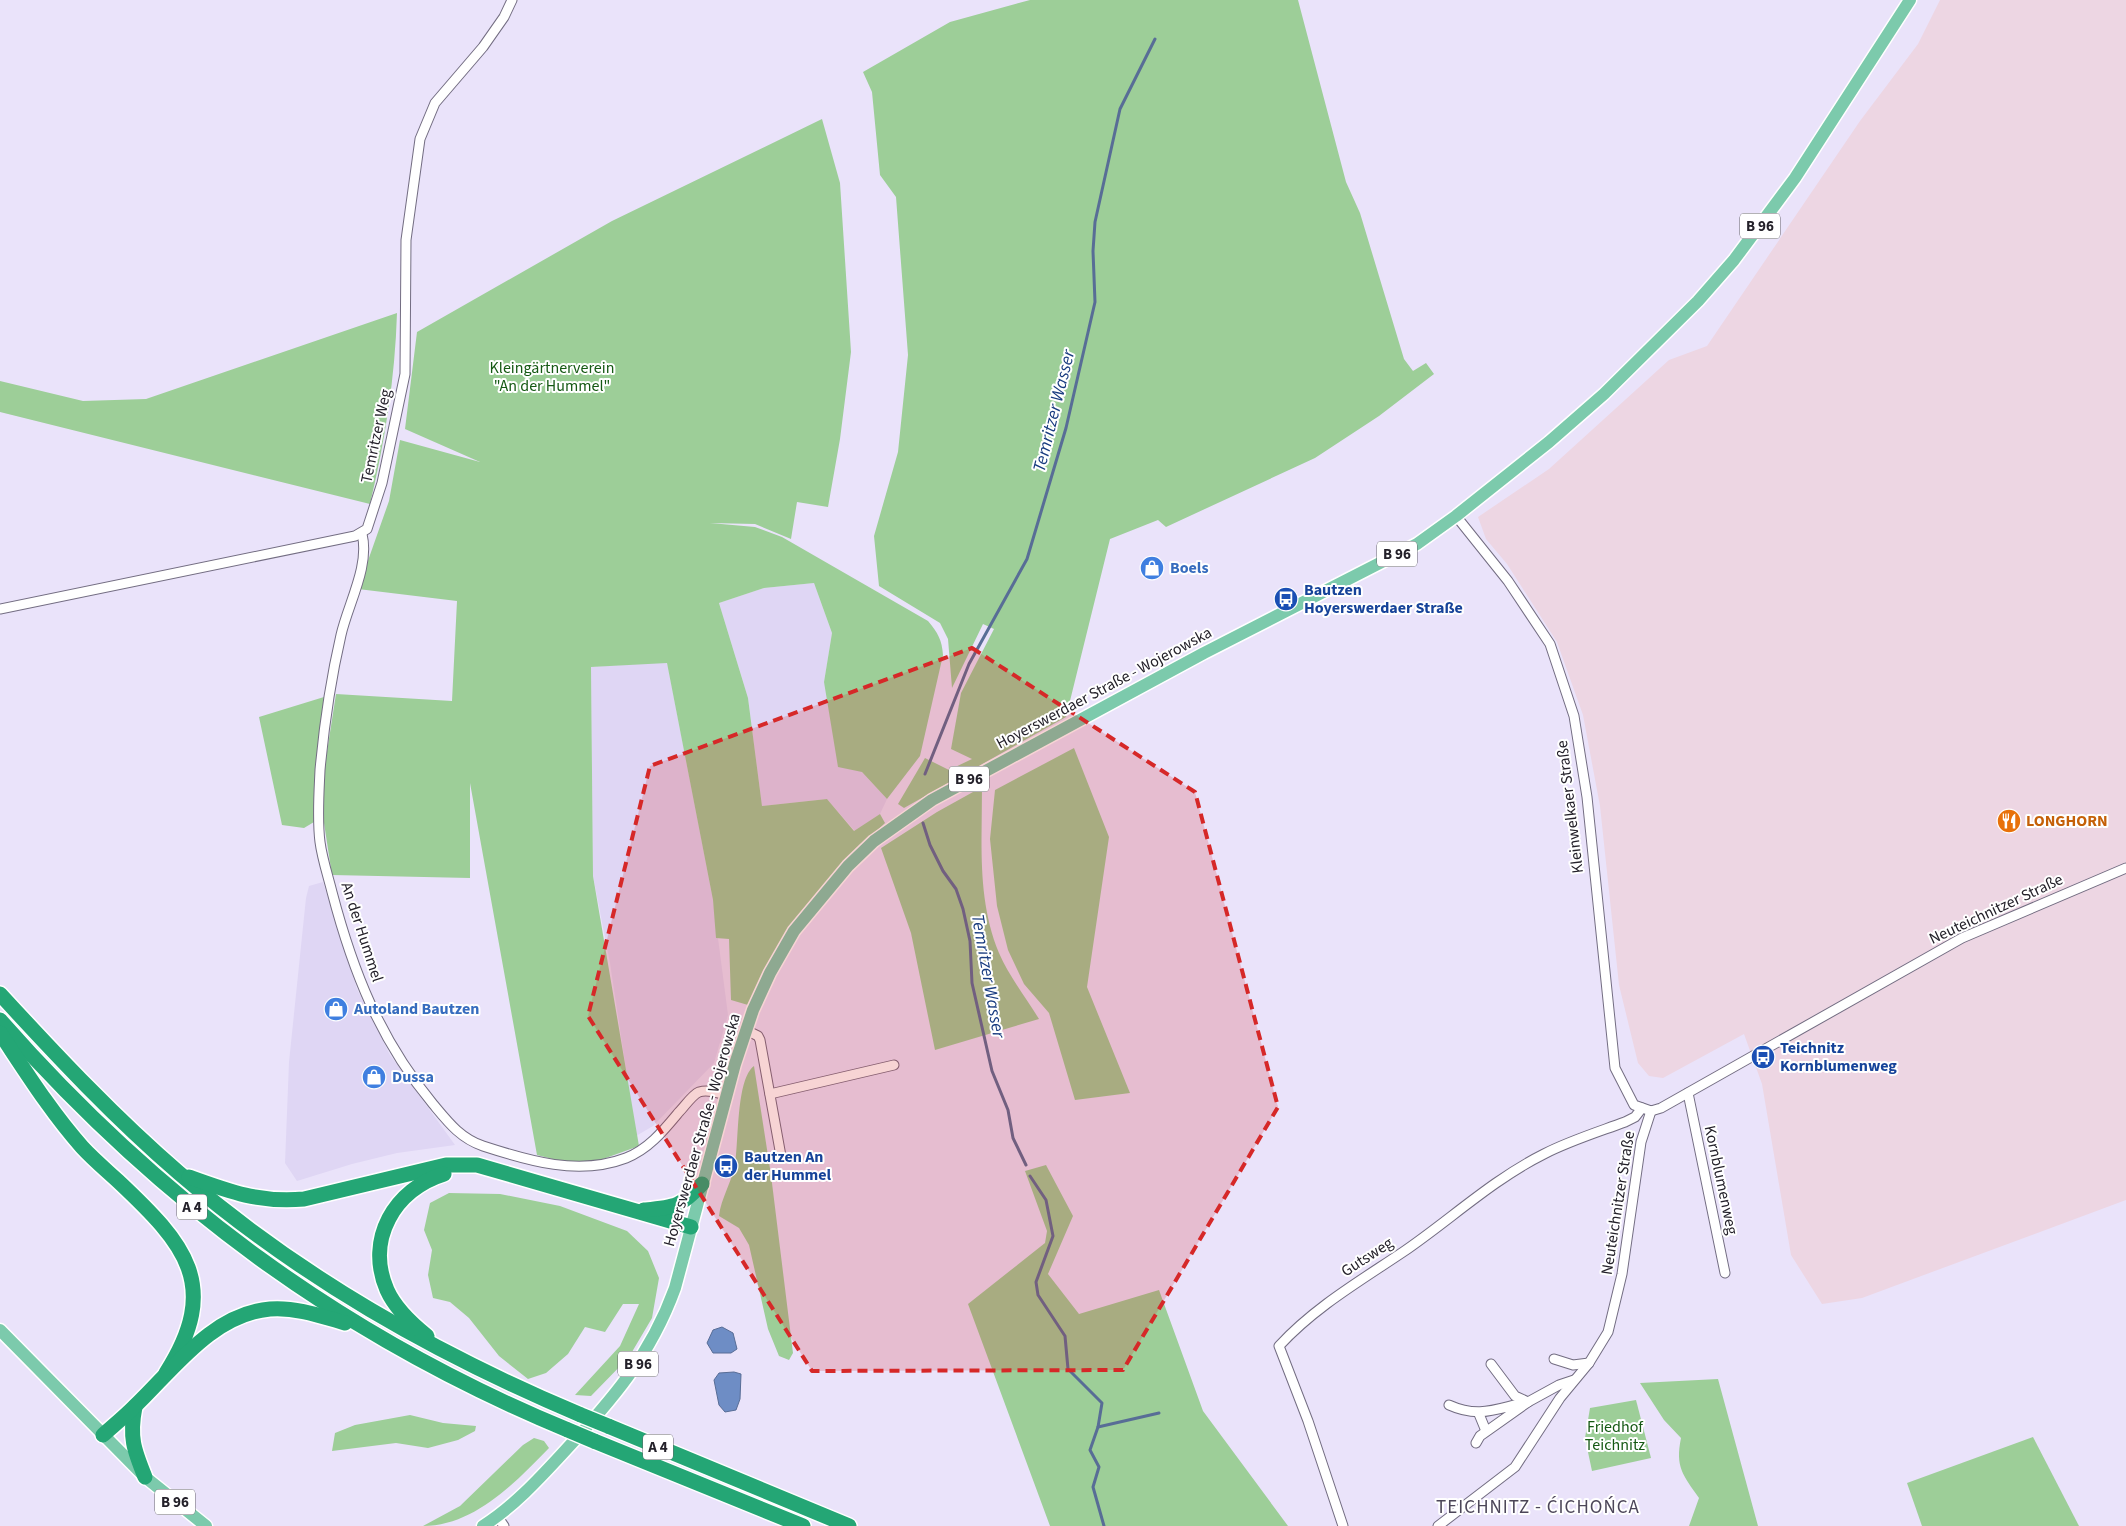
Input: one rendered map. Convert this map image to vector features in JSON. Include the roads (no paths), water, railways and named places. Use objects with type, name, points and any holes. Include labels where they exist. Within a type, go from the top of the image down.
[{"type":"highway","name":"A 4","points":[[0,994],[75,1074],[179,1173],[245,1227],[305,1269],[398,1328],[454,1358],[581,1415],[849,1526]]},
{"type":"highway","name":"A 4","points":[[0,1020],[83,1110],[161,1181],[266,1265],[361,1328],[458,1380],[568,1430],[803,1526]]},
{"type":"highway","points":[[0,1033],[53,1112],[83,1148],[164,1226],[179,1247],[189,1271],[194,1295],[192,1318],[184,1341],[166,1373]]},
{"type":"highway","points":[[179,1173],[239,1195],[282,1201],[312,1197],[446,1165],[478,1165],[691,1226]]},
{"type":"highway","points":[[454,1358],[409,1320],[387,1290],[381,1269],[380,1254],[384,1231],[398,1204],[410,1191],[426,1179],[446,1173],[462,1172],[510,1175]]},
{"type":"highway","points":[[636,1210],[672,1207],[681,1204],[702,1184]]},
{"type":"highway","points":[[103,1435],[135,1407],[166,1373],[216,1329],[234,1319],[253,1312],[287,1309],[361,1328]]},
{"type":"highway","points":[[135,1407],[131,1436],[133,1448],[146,1477]]},
{"type":"main road","name":"Hoyerswerdaer Straße - Wojerowska","points":[[483,1526],[501,1521],[584,1430],[621,1387],[645,1354],[663,1322],[675,1288],[726,1095],[746,1030],[770,973],[794,931],[848,866],[874,841],[932,800],[1091,713],[1417,544],[1456,516],[1598,400],[1710,287],[1759,227],[1795,178],[1910,0]]},
{"type":"main road","name":"B 96","points":[[0,1330],[146,1477],[206,1526]]},
{"type":"street","name":"Temritzer Weg","points":[[362,534],[370,524],[382,483],[404,374],[406,240],[420,139],[426,120],[435,103],[483,47],[504,17],[512,0]]},
{"type":"street","name":"Kleinwelkaer Straße","points":[[1456,516],[1508,581],[1550,644],[1574,716],[1586,788],[1615,1068],[1634,1105],[1646,1110]]},
{"type":"street","points":[[0,610],[362,534]]},
{"type":"street","name":"An der Hummel","points":[[362,534],[364,542],[362,564],[341,634],[330,696],[320,771],[320,842],[341,926],[356,970],[373,1012],[409,1075],[455,1131],[468,1139],[482,1146],[568,1167],[591,1167],[627,1158],[655,1140],[696,1092],[710,1090],[726,1095]]},
{"type":"street","name":"Neuteichnitzer Straße","points":[[1438,1526],[1515,1468],[1560,1398],[1589,1364],[1608,1332],[1622,1274],[1646,1110],[1661,1108],[1962,938],[2126,868]]},
{"type":"street","points":[[746,1030],[758,1036],[760,1040],[781,1156]]},
{"type":"street","points":[[770,1094],[894,1065]]},
{"type":"street","name":"Kornblumenweg","points":[[1688,1093],[1725,1273]]},
{"type":"street","name":"Gutsweg","points":[[1343,1526],[1308,1421],[1279,1346],[1290,1333],[1349,1286],[1419,1241],[1506,1176],[1544,1154],[1625,1122],[1646,1110]]},
{"type":"street","points":[[1554,1359],[1573,1366],[1589,1364]]},
{"type":"street","points":[[1491,1364],[1515,1396],[1528,1402]]},
{"type":"street","points":[[1476,1443],[1486,1431],[1528,1402],[1559,1385],[1575,1380]]},
{"type":"street","points":[[1449,1405],[1465,1412],[1478,1414],[1528,1402]]},
{"type":"street","points":[[1478,1414],[1486,1431]]},
{"type":"water","points":[[722,1327],[733,1333],[737,1349],[731,1353],[713,1353],[707,1343],[713,1330]]},
{"type":"water","points":[[734,1372],[741,1374],[740,1399],[736,1410],[725,1412],[719,1405],[714,1380],[719,1373]]},
{"type":"waterway","name":"Temritzer Wasser","points":[[925,774],[969,664],[1027,559],[1066,428],[1095,302],[1093,251],[1095,222],[1120,109],[1155,39]]},
{"type":"waterway","name":"Temritzer Wasser","points":[[923,823],[930,845],[943,871],[956,889],[963,909],[970,941],[972,983],[992,1071],[1008,1110],[1013,1138],[1026,1165]]},
{"type":"waterway","name":"Temritzer Wasser","points":[[1030,1176],[1046,1200],[1053,1236],[1036,1282],[1038,1295],[1065,1336],[1068,1369],[1102,1403],[1098,1427],[1090,1450],[1099,1467],[1093,1487],[1104,1526]]},
{"type":"waterway","points":[[1098,1427],[1159,1413]]},
{"type":"place","name":"Boels","points":[[1152,568]]},
{"type":"place","name":"Bautzen Hoyerswerdaer Straße","points":[[1286,599]]},
{"type":"place","name":"LONGHORN","points":[[2009,821]]},
{"type":"place","name":"Autoland Bautzen","points":[[336,1009]]},
{"type":"place","name":"Teichnitz Kornblumenweg","points":[[1763,1057]]},
{"type":"place","name":"Dussa","points":[[374,1077]]},
{"type":"place","name":"Bautzen An der Hummel","points":[[726,1166]]},
{"type":"district","name":"TEICHNITZ - ĆICHOŃCA","points":[[1538,1507]]},
{"type":"park label","name":"Kleingärtnerverein \"An der Hummel\"","points":[[552,377]]},
{"type":"park label","name":"Friedhof Teichnitz","points":[[1615,1436]]}]
